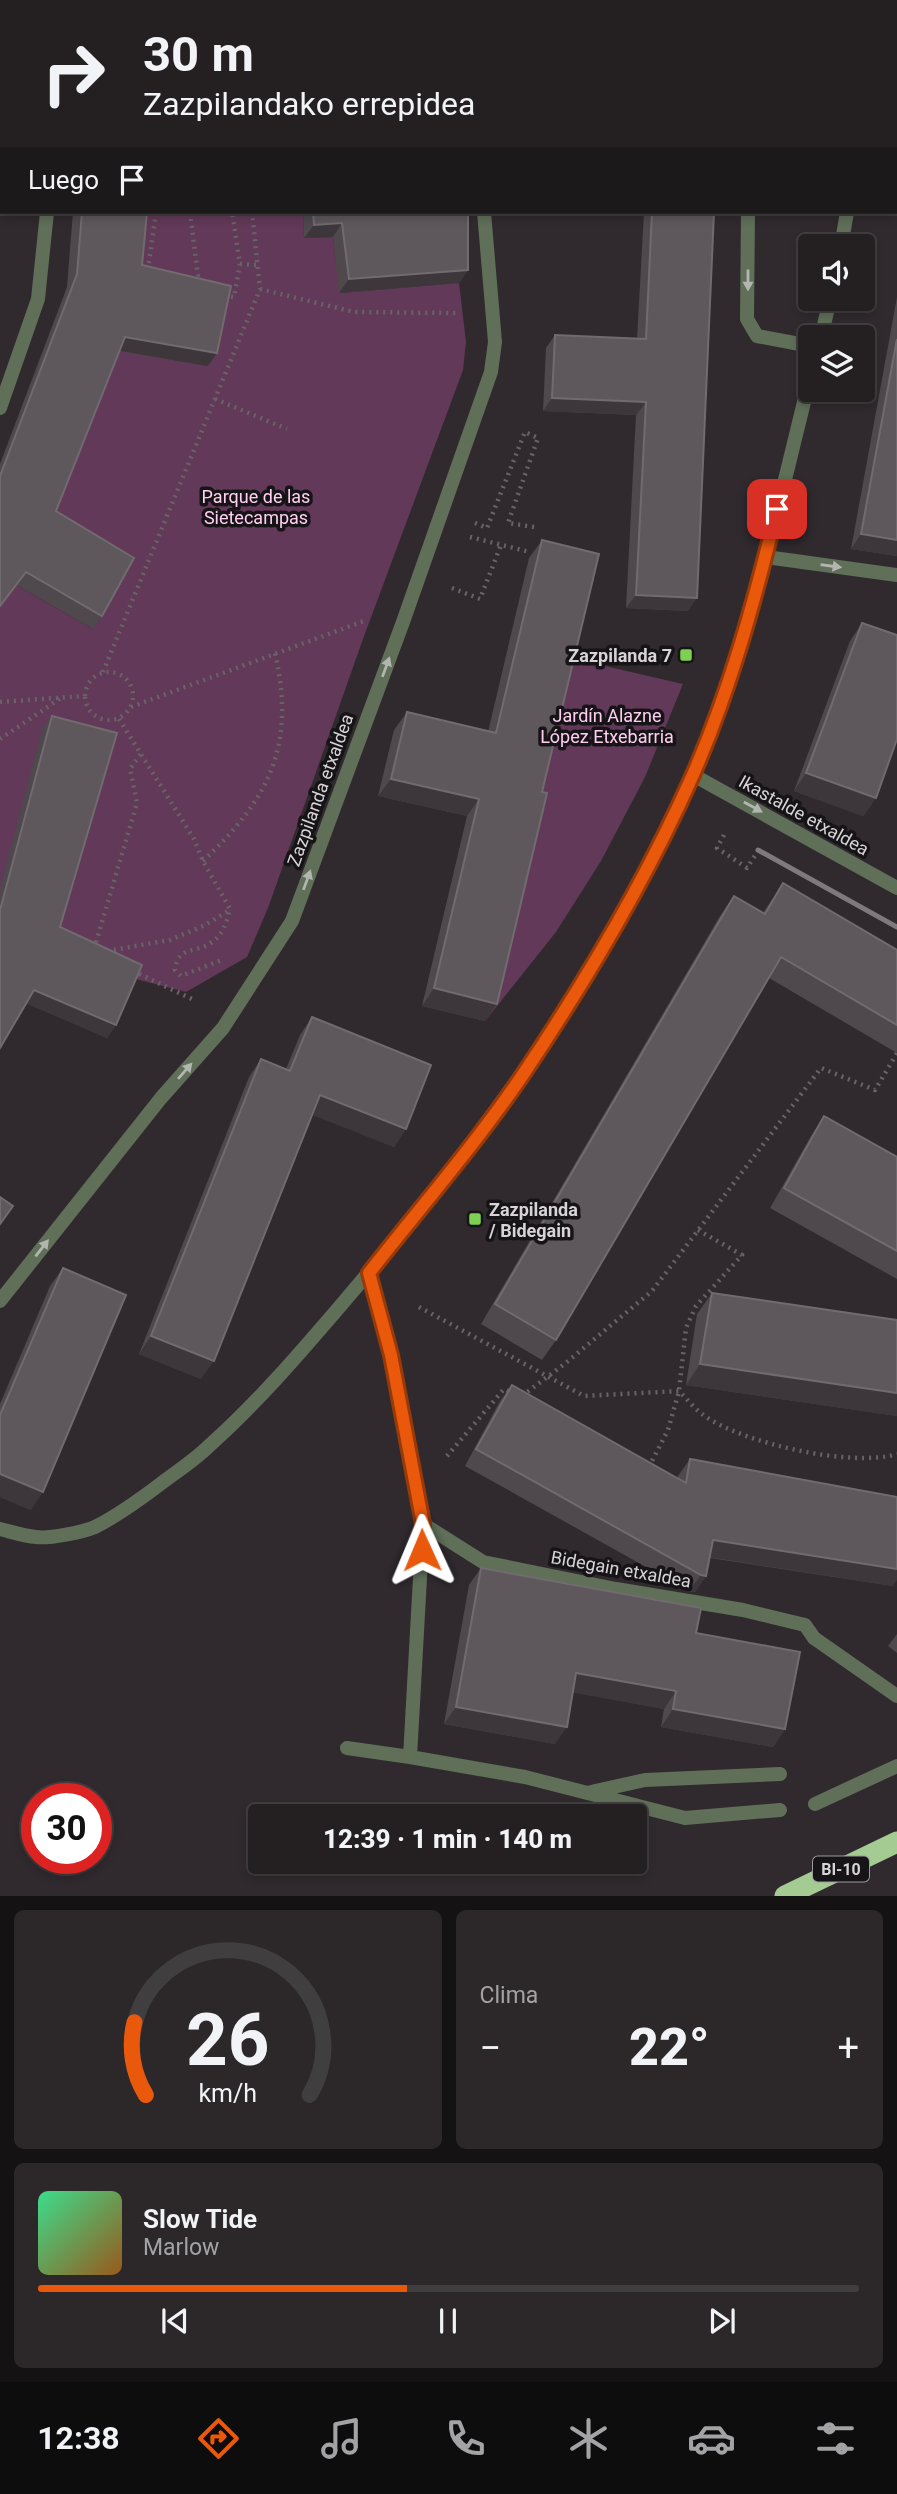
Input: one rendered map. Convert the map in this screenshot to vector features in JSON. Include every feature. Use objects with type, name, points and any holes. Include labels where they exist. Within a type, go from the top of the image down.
[{"type":"highway","name":"BI-10","points":[[785,1895],[897,1842]]},
{"type":"street","points":[[0,408],[38,299],[47,214]]},
{"type":"street","name":"Zazpilanda etxaldea","points":[[0,1301],[161,1098],[223,1028],[292,921],[403,622],[491,372],[495,342],[484,214]]},
{"type":"street","points":[[748,214],[747,319],[757,336],[798,344]]},
{"type":"street","points":[[844,234],[848,214]]},
{"type":"street","points":[[0,1529],[39,1538],[92,1528],[141,1499],[218,1438],[289,1367],[369,1273],[521,1078],[602,951],[666,832],[692,775],[760,583],[804,402]]},
{"type":"street","points":[[765,557],[897,575]]},
{"type":"street","name":"Ikastalde etxaldea","points":[[692,775],[897,888]]},
{"type":"street","points":[[369,1273],[391,1355],[423,1524],[410,1757]]},
{"type":"street","name":"Bidegain etxaldea","points":[[423,1524],[483,1562],[805,1625],[814,1638],[897,1696]]},
{"type":"street","points":[[347,1748],[525,1777],[685,1818],[780,1810]]},
{"type":"street","points":[[815,1804],[897,1766]]},
{"type":"street","points":[[586,1793],[645,1780],[780,1773]]},
{"type":"path","points":[[147,276],[156,214]]},
{"type":"path","points":[[190,214],[198,276],[194,288],[201,291]]},
{"type":"path","points":[[212,293],[234,297],[240,264],[232,214]]},
{"type":"path","points":[[252,214],[260,289],[103,672],[90,681],[84,696],[89,711],[95,717],[103,720],[119,719],[131,707],[370,619]]},
{"type":"path","points":[[240,264],[258,265]]},
{"type":"path","points":[[260,289],[355,312],[460,313]]},
{"type":"path","points":[[215,398],[287,429]]},
{"type":"path","points":[[473,522],[487,528],[525,432],[538,438],[508,523],[534,527]]},
{"type":"path","points":[[481,540],[530,552]]},
{"type":"path","points":[[448,586],[480,599],[501,545]]},
{"type":"path","points":[[203,861],[233,833],[256,804],[271,771],[284,713],[282,682],[275,653]]},
{"type":"path","points":[[103,672],[125,678],[133,692],[131,707]]},
{"type":"path","points":[[0,702],[84,696]]},
{"type":"path","points":[[0,739],[61,697]]},
{"type":"path","points":[[119,719],[194,839],[230,909],[225,928],[211,943],[183,953],[176,960],[175,970],[181,976],[228,957]]},
{"type":"path","points":[[141,754],[130,769],[137,803],[93,953],[170,940],[205,925],[230,909]]},
{"type":"path","points":[[725,834],[717,848],[747,868],[758,850]]},
{"type":"path","points":[[126,968],[192,999]]},
{"type":"path","points":[[446,1456],[504,1389],[521,1398],[652,1292],[821,1068],[874,1090],[897,1054]]},
{"type":"path","points":[[643,1477],[668,1430],[679,1391],[686,1328],[696,1306],[742,1255],[698,1230]]},
{"type":"path","points":[[419,1307],[584,1396],[679,1391],[703,1415],[763,1443],[860,1458],[897,1454]]},
{"type":"green space","name":"Parque de las Sietecampas","points":[[139,214],[303,214],[304,238],[333,237],[340,293],[459,283],[466,342],[463,370],[363,639],[268,908],[247,957],[186,992],[132,978],[0,888],[0,606],[16,585],[93,629],[47,524],[116,350],[208,366],[133,279]]},
{"type":"green space","name":"Jardín Alazne López Etxebarria","points":[[566,657],[683,684],[645,777],[601,861],[556,932],[485,1021]]},
{"type":"building","points":[[82,214],[147,214],[142,265],[231,286],[217,353],[125,337],[56,511],[134,558],[102,616],[26,572],[0,606],[0,476],[77,274]]},
{"type":"building","points":[[313,214],[468,214],[468,270],[349,279],[342,223],[314,225]]},
{"type":"building","points":[[652,214],[714,214],[697,598],[636,595],[646,402],[552,398],[555,335],[646,339]]},
{"type":"building","points":[[897,339],[897,540],[861,534]]},
{"type":"building","points":[[542,540],[599,554],[542,792],[547,793],[497,1004],[434,988],[479,799],[391,779],[407,712],[496,733]]},
{"type":"building","points":[[862,623],[897,635],[897,739],[876,798],[806,773]]},
{"type":"building","points":[[52,716],[117,733],[60,927],[142,965],[116,1025],[34,990],[0,1048],[0,910]]},
{"type":"building","points":[[783,883],[897,950],[897,1025],[781,957],[556,1340],[495,1304],[734,896],[765,914]]},
{"type":"building","points":[[312,1017],[431,1065],[406,1129],[320,1095],[214,1361],[151,1336],[261,1059],[290,1071]]},
{"type":"building","points":[[824,1116],[897,1157],[897,1251],[784,1188]]},
{"type":"building","points":[[0,1197],[13,1206],[0,1224]]},
{"type":"building","points":[[63,1268],[126,1295],[43,1492],[0,1474],[0,1415]]},
{"type":"building","points":[[712,1293],[897,1320],[897,1393],[700,1364]]},
{"type":"building","points":[[512,1385],[686,1483],[690,1459],[897,1497],[897,1569],[713,1540],[706,1576],[701,1575],[476,1449]]},
{"type":"building","points":[[481,1568],[701,1608],[696,1633],[800,1652],[785,1729],[673,1709],[676,1691],[576,1673],[567,1727],[456,1707]]},
{"type":"railway","points":[[758,850],[897,927]]},
{"type":"place","name":"Zazpilanda 7","points":[[686,655]]},
{"type":"place","name":"Zazpilanda / Bidegain","points":[[475,1219]]},
{"type":"route","points":[[422,1550],[423,1524],[391,1355],[369,1273],[521,1078],[602,951],[666,832],[719,707],[760,583],[777,509]]}]
